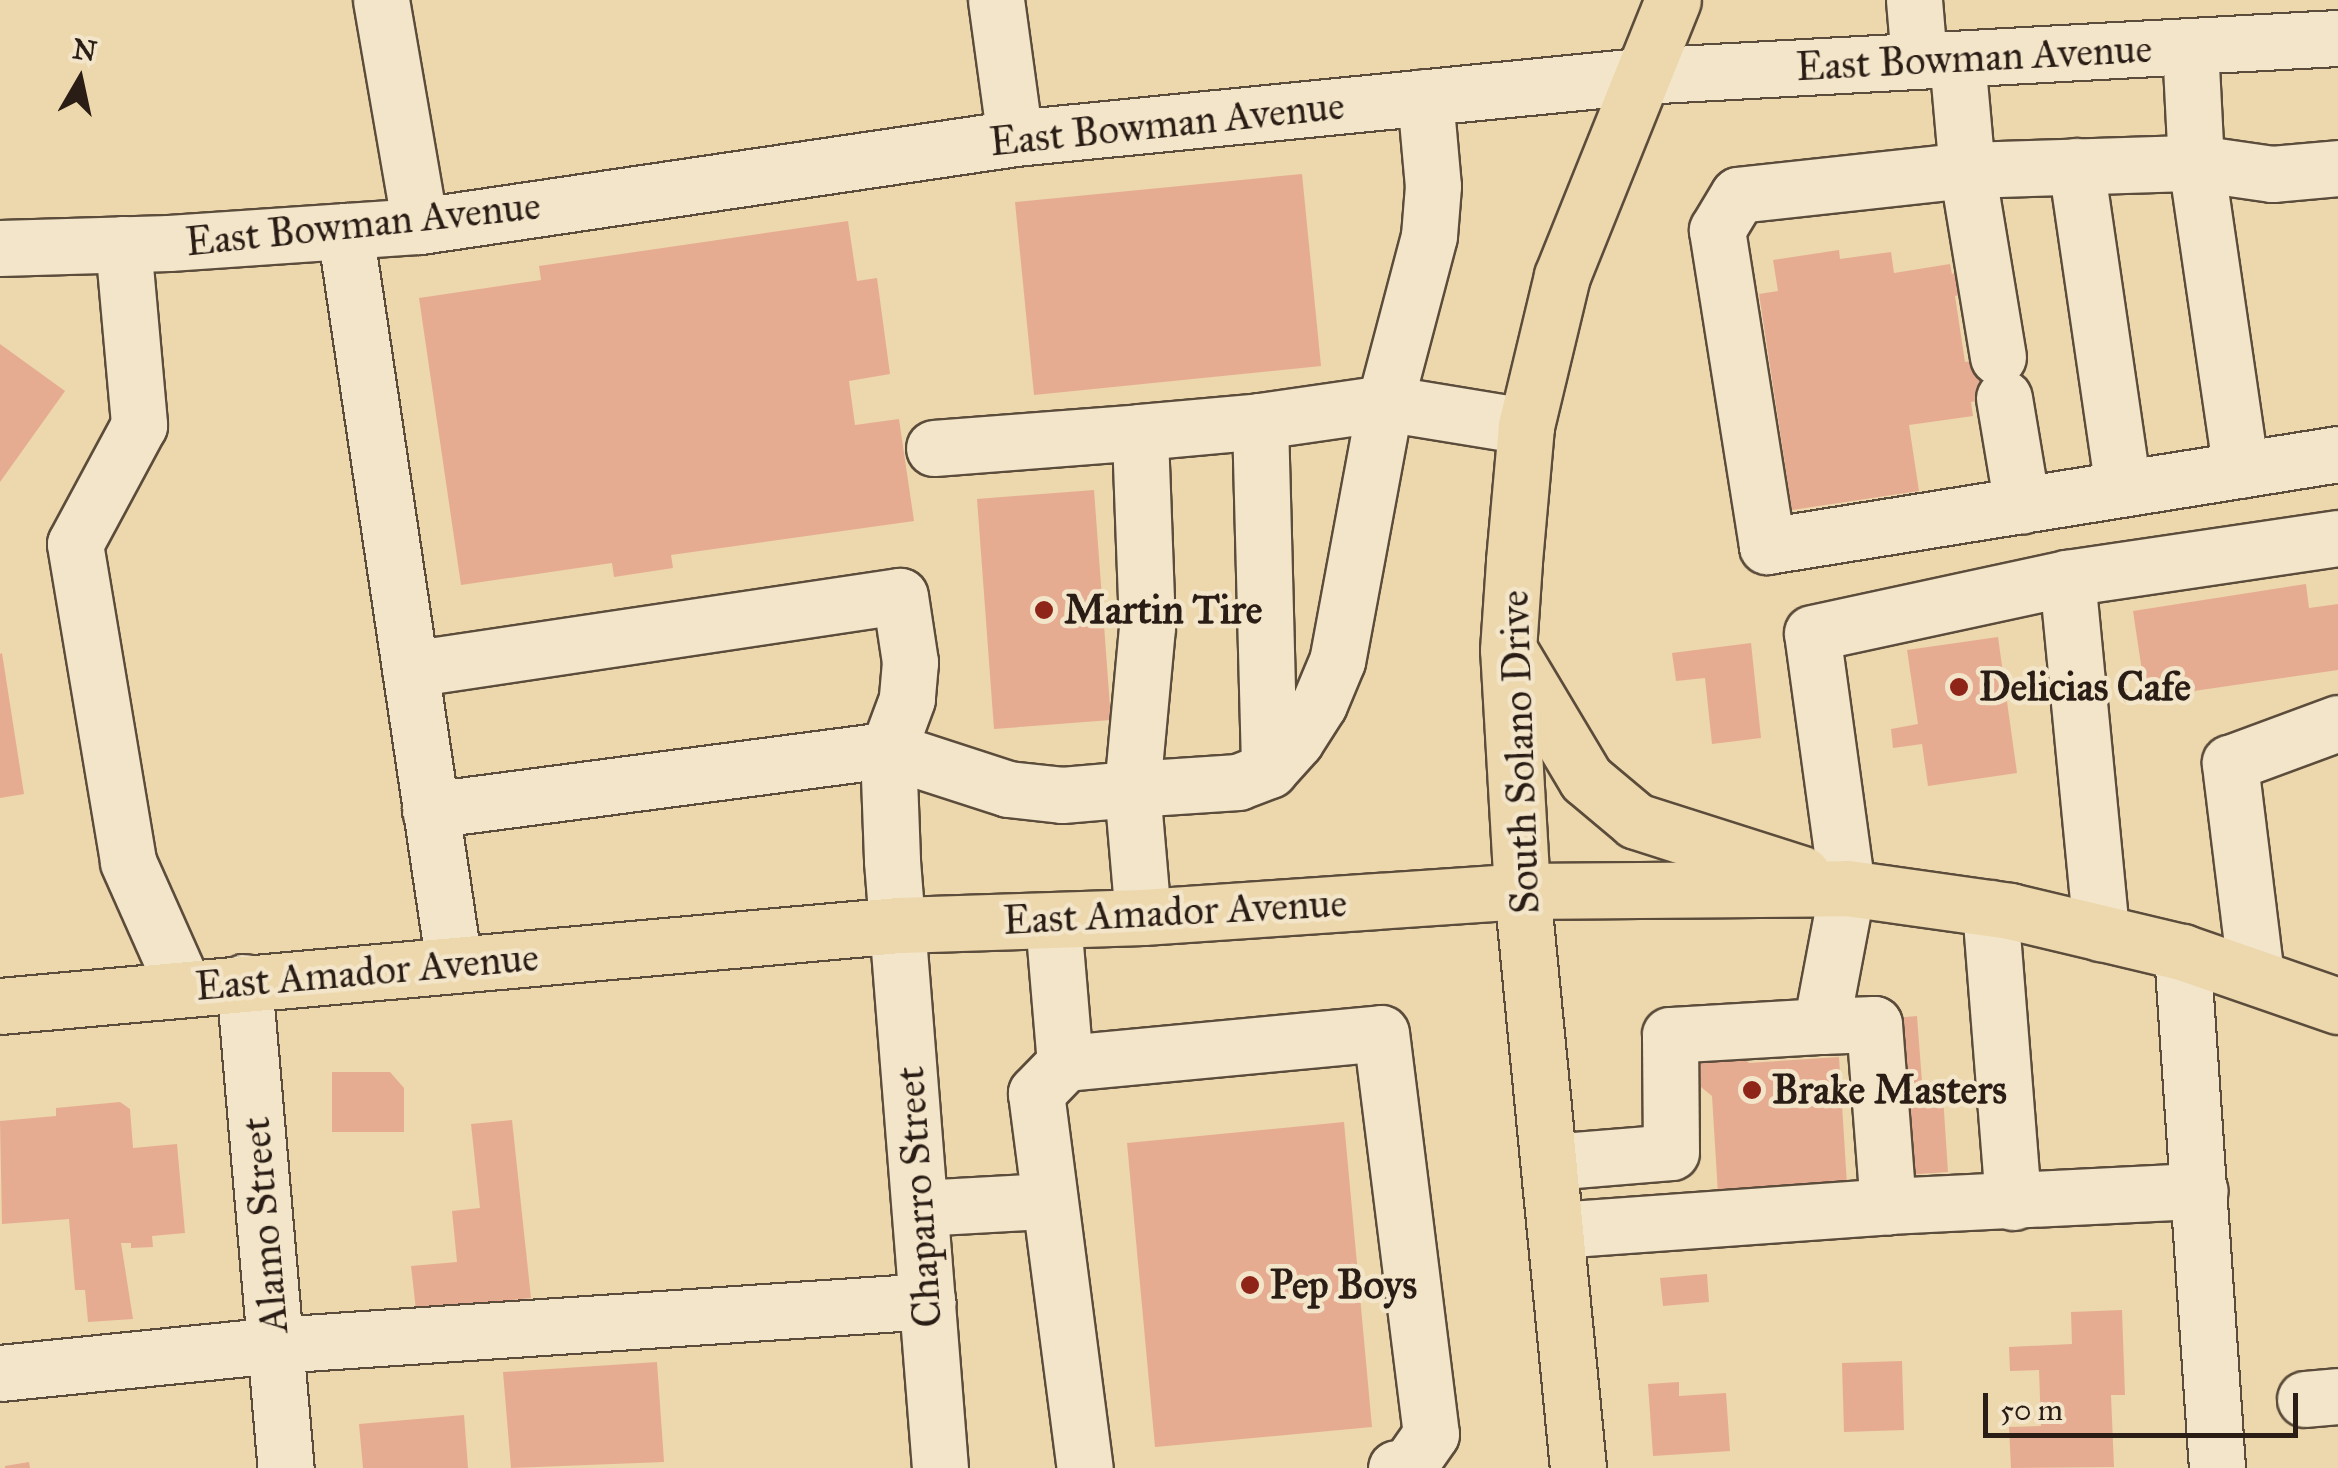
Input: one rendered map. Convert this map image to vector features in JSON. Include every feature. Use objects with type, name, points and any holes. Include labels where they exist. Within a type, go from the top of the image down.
[{"type":"main road","name":"South Solano Drive","points":[[1578,1468],[1558,1230],[1522,892],[1508,650],[1526,426],[1562,276],[1673,0]]},
{"type":"main road","points":[[1508,650],[1586,779],[1636,821],[1848,888]]},
{"type":"main road","name":"East Amador Avenue","points":[[0,1006],[899,926],[1143,917],[1522,892],[1848,888],[1990,908],[2182,952],[2338,1006]]},
{"type":"street","points":[[380,0],[420,226]]},
{"type":"street","points":[[996,0],[1014,138]]},
{"type":"street","points":[[1914,0],[1938,59],[1967,170],[2022,505]]},
{"type":"street","name":"East Bowman Avenue","points":[[0,248],[420,226],[1014,138],[1640,76],[2190,46],[2252,21],[2338,38]]},
{"type":"street","points":[[2190,46],[2196,163],[2242,470]]},
{"type":"street","points":[[430,810],[888,750],[1008,789],[1062,795],[1238,782],[1268,770],[1296,740],[1319,704],[1337,662],[1386,403],[1429,236],[1433,186],[1426,98]]},
{"type":"street","points":[[2338,168],[2272,174],[2196,163],[1967,170],[1738,195],[1717,230],[1767,546],[2338,454]]},
{"type":"street","points":[[2076,166],[2123,488]]},
{"type":"street","points":[[345,231],[454,965]]},
{"type":"street","points":[[123,244],[139,425],[76,544],[128,862],[184,988]]},
{"type":"street","points":[[934,448],[1260,421],[1386,403],[1526,426]]},
{"type":"street","points":[[1260,421],[1268,770]]},
{"type":"street","points":[[1140,432],[1147,627],[1132,789],[1143,917]]},
{"type":"street","points":[[1822,1026],[1848,888],[1812,633],[2067,578],[2338,538]]},
{"type":"street","points":[[2067,578],[2101,933]]},
{"type":"street","points":[[410,669],[900,596],[910,662],[906,699],[888,750]]},
{"type":"street","points":[[2256,976],[2230,763],[2338,723]]},
{"type":"street","name":"Chaparro Street","points":[[888,750],[940,1468]]},
{"type":"street","points":[[1990,908],[2013,1202]]},
{"type":"street","points":[[1052,921],[1066,1064]]},
{"type":"street","points":[[2182,952],[2217,1468]]},
{"type":"street","name":"Alamo Street","points":[[244,982],[286,1468]]},
{"type":"street","points":[[1550,1162],[1671,1152],[1670,1035],[1874,1024],[1888,1206]]},
{"type":"street","points":[[1084,1468],[1036,1094],[1066,1064],[1380,1033],[1431,1434],[1408,1467],[1396,1468]]},
{"type":"street","points":[[1558,1230],[1888,1206],[2200,1191]]},
{"type":"street","points":[[920,1208],[1047,1200]]},
{"type":"street","points":[[0,1373],[275,1345],[928,1301]]},
{"type":"building","points":[[1302,174],[1321,366],[1034,395],[1015,202]]},
{"type":"building","points":[[848,221],[857,281],[877,278],[890,374],[849,381],[855,425],[899,419],[914,521],[671,555],[673,568],[614,577],[612,563],[461,585],[419,298],[541,280],[539,266]]},
{"type":"building","points":[[1839,250],[1840,259],[1891,252],[1894,273],[1950,264],[1952,274],[1964,272],[1967,294],[1955,296],[1965,362],[2014,354],[2020,395],[1971,402],[1973,416],[1909,425],[1919,491],[1792,510],[1759,294],[1778,291],[1773,260]]},
{"type":"building","points":[[0,344],[65,391],[0,482]]},
{"type":"building","name":"Martin Tire","points":[[1094,490],[1111,720],[994,729],[977,499]]},
{"type":"building","points":[[2306,584],[2309,608],[2338,604],[2338,670],[2146,698],[2133,611]]},
{"type":"building","name":"Delicias Cafe","points":[[1998,637],[2017,773],[1928,786],[1922,744],[1893,748],[1891,729],[1918,724],[1907,650]]},
{"type":"building","points":[[1751,643],[1761,738],[1712,744],[1705,678],[1676,681],[1672,653]]},
{"type":"building","points":[[0,654],[24,794],[0,798]]},
{"type":"building","points":[[1917,1016],[1922,1082],[1942,1081],[1948,1172],[1905,1175],[1894,1018]]},
{"type":"building","points":[[1731,1047],[1749,1063],[1839,1057],[1847,1185],[1718,1194],[1712,1096],[1701,1087],[1700,1063],[1712,1049]]},
{"type":"building","points":[[332,1072],[390,1072],[404,1088],[404,1132],[332,1132]]},
{"type":"building","points":[[120,1102],[130,1109],[133,1148],[177,1144],[185,1233],[152,1236],[153,1247],[131,1248],[131,1243],[121,1243],[133,1319],[88,1322],[85,1290],[75,1290],[69,1219],[2,1224],[0,1121],[56,1116],[56,1108]]},
{"type":"building","points":[[512,1120],[531,1298],[416,1310],[411,1266],[457,1262],[452,1211],[480,1208],[471,1124]]},
{"type":"building","name":"Pep Boys","points":[[1344,1122],[1372,1427],[1155,1447],[1127,1143]]},
{"type":"building","points":[[1707,1274],[1709,1302],[1663,1306],[1660,1278]]},
{"type":"building","points":[[2122,1310],[2125,1395],[2111,1395],[2114,1467],[2011,1468],[2009,1427],[2041,1426],[2039,1370],[2010,1371],[2009,1347],[2072,1344],[2071,1312]]},
{"type":"building","points":[[1902,1361],[1904,1430],[1844,1432],[1842,1363]]},
{"type":"building","points":[[657,1362],[664,1462],[511,1468],[503,1372]]},
{"type":"building","points":[[1679,1382],[1679,1396],[1726,1393],[1730,1451],[1653,1456],[1648,1384]]},
{"type":"building","points":[[464,1415],[468,1468],[363,1468],[359,1424]]},
{"type":"building","points":[[29,1462],[30,1468],[5,1468],[5,1466]]},
{"type":"place","name":"Martin Tire","points":[[1044,610]]},
{"type":"place","name":"Delicias Cafe","points":[[1959,687]]},
{"type":"place","name":"Brake Masters","points":[[1752,1090]]},
{"type":"place","name":"Pep Boys","points":[[1250,1285]]}]
